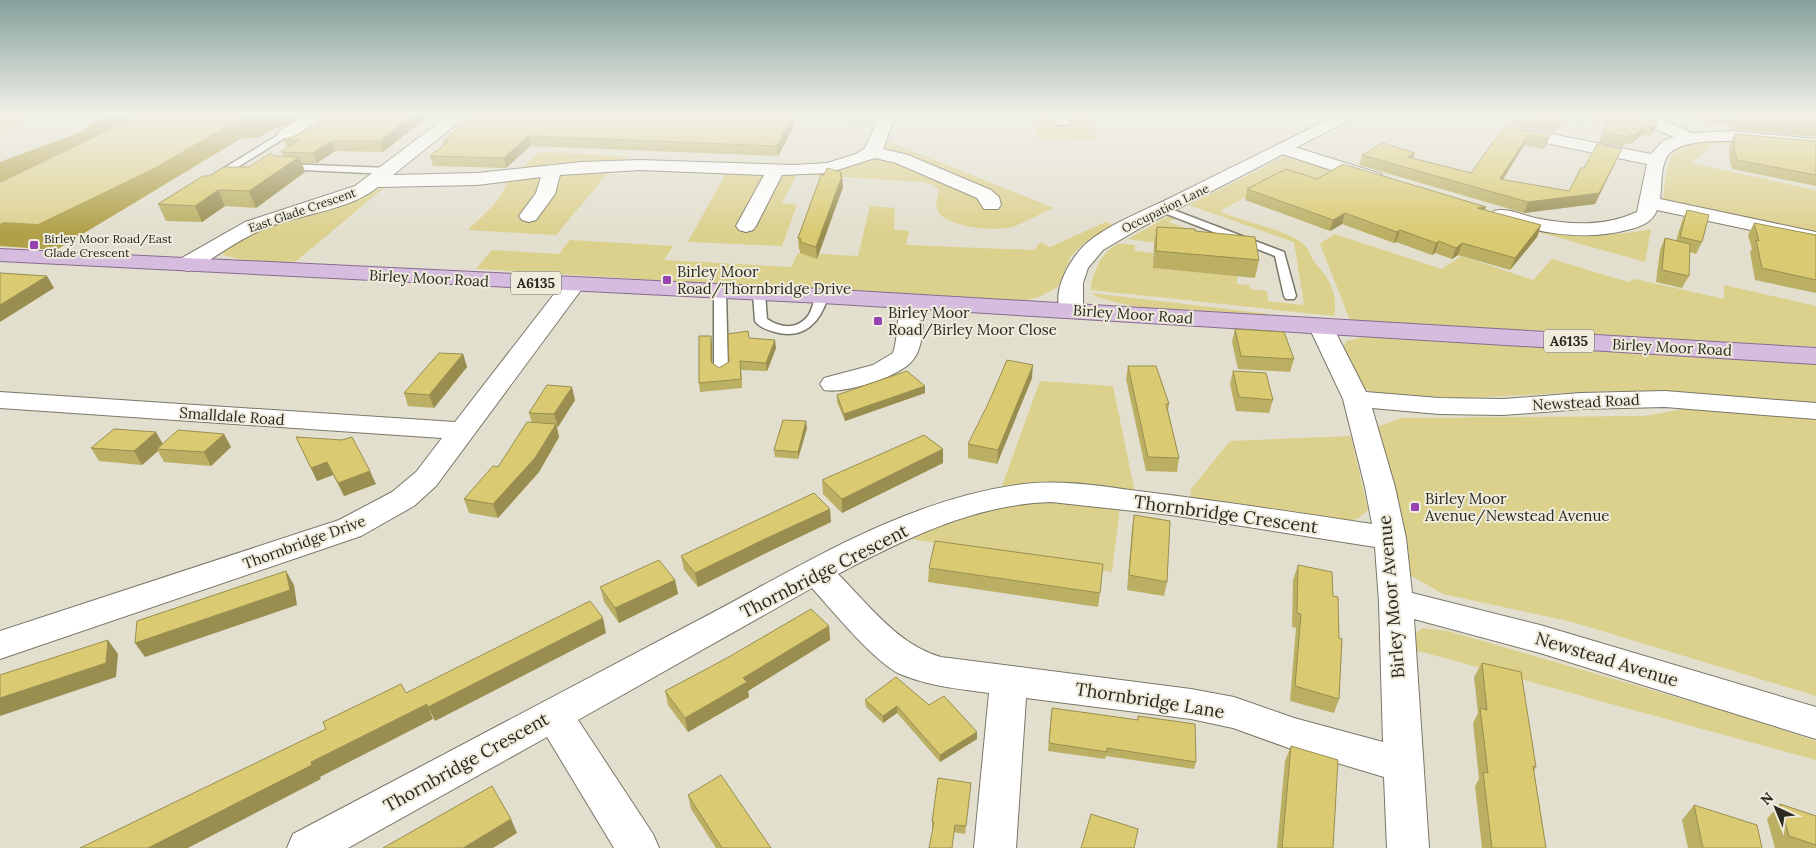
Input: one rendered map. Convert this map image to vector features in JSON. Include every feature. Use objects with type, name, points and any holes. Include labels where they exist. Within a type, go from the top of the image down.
[{"type":"main road","name":"Birley Moor Road","points":[[0,255],[573,286],[822,296],[1816,356]]},
{"type":"street","name":"East Glade Crescent","points":[[188,264],[252,226],[347,197],[382,176],[411,154]]},
{"type":"street","points":[[382,176],[477,179],[552,170],[640,164],[776,169],[828,168],[862,158],[869,154]]},
{"type":"street","points":[[879,154],[902,159],[984,194],[989,197],[992,206]]},
{"type":"street","name":"Occupation Lane","points":[[1071,310],[1072,283],[1078,266],[1087,255],[1113,234],[1276,154]]},
{"type":"street","points":[[1299,154],[1395,184]]},
{"type":"street","points":[[1621,154],[1657,161]]},
{"type":"street","points":[[1481,210],[1561,228],[1604,229],[1635,222],[1646,216],[1652,203],[1657,161],[1661,154]]},
{"type":"street","points":[[746,226],[776,169]]},
{"type":"street","points":[[529,216],[545,194],[552,170]]},
{"type":"street","points":[[1652,203],[1816,238]]},
{"type":"street","name":"Thornbridge Drive","points":[[0,645],[357,525],[403,499],[426,479],[573,286]]},
{"type":"street","points":[[832,384],[892,366],[904,356],[911,323],[912,302]]},
{"type":"street","name":"Birley Moor Avenue","points":[[1321,327],[1356,399],[1380,487],[1390,538],[1396,602],[1408,848]]},
{"type":"street","name":"Newstead Road","points":[[1356,399],[1421,405],[1502,407],[1599,400],[1666,399],[1816,411]]},
{"type":"street","name":"Smalldale Road","points":[[0,400],[463,431]]},
{"type":"street","name":"Thornbridge Crescent","points":[[308,848],[554,714],[904,528],[944,512],[984,500],[1025,493],[1065,492],[1390,538]]},
{"type":"street","name":"Thornbridge Lane","points":[[817,573],[892,650],[911,663],[942,672],[1200,706],[1234,713],[1294,734],[1403,765]]},
{"type":"street","name":"Newstead Avenue","points":[[1396,602],[1540,639],[1816,723]]},
{"type":"street","points":[[995,848],[1009,680]]},
{"type":"street","points":[[554,714],[638,848]]},
{"type":"lane","points":[[221,173],[253,154]]},
{"type":"lane","points":[[283,167],[382,176]]},
{"type":"lane","points":[[1164,209],[1274,250],[1280,254],[1290,296]]},
{"type":"lane","points":[[720,291],[721,371]]},
{"type":"lane","points":[[759,293],[761,321],[770,327],[784,331],[806,324],[814,318],[822,296]]},
{"type":"shaded area","points":[[23,154],[61,154],[0,183],[0,162]]},
{"type":"shaded area","points":[[61,154],[179,154],[154,168],[38,224],[3,222],[0,224],[0,183]]},
{"type":"shaded area","points":[[179,154],[216,154],[56,250],[0,246],[0,224],[3,222],[38,224],[154,168]]},
{"type":"shaded area","points":[[537,154],[630,156],[612,168],[556,235],[468,230],[497,200],[502,193],[507,178],[518,172]]},
{"type":"shaded area","points":[[874,154],[919,154],[1054,208],[1007,228],[975,227],[954,222],[945,218],[937,211],[936,205],[939,190],[934,185],[922,182],[797,174],[782,203],[797,205],[782,246],[688,242],[727,171],[831,170],[869,159]]},
{"type":"shaded area","points":[[1289,154],[1416,199],[1283,177],[1220,211],[1286,234],[1302,243],[1332,288],[1335,301],[1334,316],[1091,290],[1093,277],[1103,257],[1113,247],[1125,244],[1135,245],[1135,251],[1153,253],[1153,268],[1237,276],[1237,284],[1250,285],[1250,289],[1267,291],[1268,301],[1304,305],[1294,242],[1189,205]]},
{"type":"shaded area","points":[[1703,154],[1692,163],[1816,190],[1816,233],[1663,201],[1669,163],[1673,155]]},
{"type":"shaded area","points":[[385,187],[295,262],[246,261],[223,255],[228,247],[257,231],[345,203]]},
{"type":"shaded area","points":[[870,206],[895,208],[894,230],[909,231],[906,245],[1034,250],[1041,242],[1050,247],[1106,222],[1116,226],[1084,243],[1071,256],[1058,287],[1039,297],[1017,302],[476,269],[492,250],[559,254],[570,240],[673,246],[664,260],[791,267],[798,253],[858,256]]},
{"type":"shaded area","points":[[1172,214],[1178,216],[1169,222],[1185,228],[1158,243],[1128,239]]},
{"type":"shaded area","points":[[1528,229],[1574,234],[1620,234],[1651,229],[1645,262]]},
{"type":"shaded area","points":[[1334,234],[1442,269],[1461,256],[1533,280],[1552,259],[1628,282],[1635,279],[1724,299],[1724,285],[1816,306],[1816,347],[1350,320],[1320,244]]},
{"type":"shaded area","points":[[1091,293],[1270,314],[1271,317],[1204,314],[1150,308],[1105,299]]},
{"type":"shaded area","points":[[1364,337],[1816,364],[1816,406],[1674,392],[1605,391],[1466,398],[1386,395],[1371,392],[1363,387],[1342,347],[1347,341]]},
{"type":"shaded area","points":[[1040,381],[1113,386],[1135,493],[1065,485],[1002,486]]},
{"type":"shaded area","points":[[1694,407],[1816,419],[1816,696],[1572,622],[1443,594],[1410,575],[1377,427],[1401,418],[1644,416]]},
{"type":"shaded area","points":[[1351,436],[1368,510],[1357,519],[1344,522],[1190,498],[1191,489],[1230,441]]},
{"type":"shaded area","points":[[1033,502],[1079,502],[1120,507],[1112,572],[905,538],[993,507]]},
{"type":"shaded area","points":[[1422,628],[1448,631],[1748,718],[1816,741],[1816,760],[1411,649],[1414,635]]},
{"type":"building","points":[[270,154],[273,156],[299,157],[249,191],[218,190],[195,206],[158,204],[203,176],[209,176],[224,167],[249,167]]},
{"type":"building","points":[[433,154],[509,154],[504,158],[430,156]]},
{"type":"building","points":[[1414,154],[1408,157],[1471,173],[1485,154],[1516,154],[1500,179],[1569,191],[1581,168],[1584,168],[1592,154],[1620,154],[1599,193],[1528,202],[1362,155]]},
{"type":"building","points":[[1736,154],[1816,154],[1816,175],[1737,160]]},
{"type":"building","points":[[1343,164],[1486,207],[1477,208],[1541,225],[1515,258],[1462,243],[1456,248],[1439,241],[1436,243],[1400,230],[1397,232],[1345,213],[1333,220],[1247,189],[1286,169],[1317,179]]},
{"type":"building","points":[[827,168],[841,172],[840,176],[842,176],[816,247],[800,242],[801,239],[798,238],[821,175],[824,175]]},
{"type":"building","points":[[1687,210],[1709,215],[1702,242],[1680,237]]},
{"type":"building","points":[[1754,223],[1816,235],[1816,280],[1762,268],[1756,240],[1759,241]]},
{"type":"building","points":[[1157,227],[1195,229],[1195,231],[1255,237],[1259,260],[1156,251]]},
{"type":"building","points":[[1665,238],[1690,244],[1689,276],[1662,270]]},
{"type":"building","points":[[0,273],[47,276],[0,305]]},
{"type":"building","points":[[1235,329],[1284,332],[1294,359],[1241,356]]},
{"type":"building","points":[[748,331],[749,338],[775,340],[766,363],[740,361],[741,379],[699,383],[699,336],[711,336],[711,362],[719,368],[729,362],[728,334]]},
{"type":"building","points":[[439,353],[463,354],[429,395],[404,393]]},
{"type":"building","points":[[1007,360],[1033,365],[998,450],[968,444],[988,404]]},
{"type":"building","points":[[1128,366],[1156,366],[1169,404],[1166,404],[1179,458],[1148,457]]},
{"type":"building","points":[[907,371],[925,386],[844,414],[837,395]]},
{"type":"building","points":[[1233,371],[1266,373],[1273,400],[1239,397]]},
{"type":"building","points":[[547,385],[572,387],[554,414],[529,413]]},
{"type":"building","points":[[783,420],[806,421],[798,452],[774,450]]},
{"type":"building","points":[[527,422],[556,424],[535,458],[493,504],[464,499],[493,466],[498,467]]},
{"type":"building","points":[[114,429],[156,432],[134,451],[91,448]]},
{"type":"building","points":[[178,430],[224,434],[204,452],[157,449]]},
{"type":"building","points":[[924,435],[943,449],[842,499],[822,480]]},
{"type":"building","points":[[296,437],[342,440],[352,437],[370,471],[338,483],[327,462],[311,468]]},
{"type":"building","points":[[814,493],[830,509],[695,573],[681,556]]},
{"type":"building","points":[[1134,515],[1170,521],[1167,582],[1129,575]]},
{"type":"building","points":[[935,541],[1103,564],[1100,593],[929,568]]},
{"type":"building","points":[[659,560],[675,580],[615,608],[600,587]]},
{"type":"building","points":[[1298,565],[1332,572],[1333,596],[1338,597],[1339,638],[1342,639],[1339,699],[1295,686],[1301,614],[1297,613]]},
{"type":"building","points":[[286,571],[290,590],[135,643],[137,621]]},
{"type":"building","points":[[590,601],[603,618],[428,707],[427,704],[311,762],[312,765],[148,848],[80,848],[326,729],[323,722],[401,684],[406,693]]},
{"type":"building","points":[[811,609],[829,626],[743,678],[747,682],[685,718],[665,691],[727,658]]},
{"type":"building","points":[[108,640],[106,663],[0,698],[0,675]]},
{"type":"building","points":[[1482,663],[1521,672],[1546,848],[1492,848],[1483,772],[1488,773],[1480,708],[1487,710]]},
{"type":"building","points":[[896,677],[929,705],[944,696],[977,732],[940,755],[897,706],[883,716],[865,700]]},
{"type":"building","points":[[1052,708],[1138,720],[1138,716],[1195,724],[1196,762],[1107,748],[1107,752],[1049,743]]},
{"type":"building","points":[[1291,746],[1338,760],[1333,848],[1282,848]]},
{"type":"building","points":[[721,775],[771,848],[722,848],[688,795]]},
{"type":"building","points":[[938,778],[971,783],[966,826],[955,825],[952,848],[929,848],[934,822],[932,822]]},
{"type":"building","points":[[492,786],[511,819],[463,848],[383,848]]},
{"type":"building","points":[[1780,804],[1816,816],[1816,845],[1789,836]]},
{"type":"building","points":[[1694,805],[1757,825],[1762,848],[1703,848]]},
{"type":"building","points":[[1091,814],[1138,829],[1134,848],[1081,848]]},
{"type":"place","name":"Birley Moor Road/East Glade Crescent","points":[[34,245]]},
{"type":"place","name":"Birley Moor Road/Thornbridge Drive","points":[[667,280]]},
{"type":"place","name":"Birley Moor Road/Birley Moor Close","points":[[878,321]]},
{"type":"place","name":"Birley Moor Avenue/Newstead Avenue","points":[[1415,507]]}]
